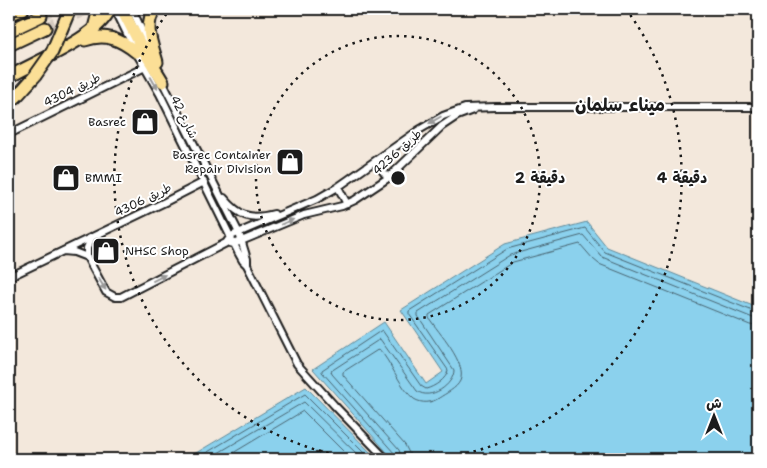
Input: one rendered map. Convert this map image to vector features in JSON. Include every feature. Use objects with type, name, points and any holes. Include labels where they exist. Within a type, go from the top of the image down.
[{"type":"highway","points":[[9,15],[23,9]]},
{"type":"highway","points":[[9,103],[35,76],[52,52],[70,9]]},
{"type":"highway","points":[[94,30],[99,9]]},
{"type":"highway","points":[[9,77],[94,30],[116,9],[163,82]]},
{"type":"highway","points":[[155,9],[148,24],[156,62]]},
{"type":"highway","points":[[9,31],[42,16]]},
{"type":"highway","points":[[9,45],[45,28]]},
{"type":"highway","points":[[67,46],[102,36],[117,39],[136,52]]},
{"type":"street","name":"شارع 42","points":[[116,9],[136,52],[160,94],[234,244],[243,261],[247,264],[297,364],[386,459]]},
{"type":"street","name":"شارع 42","points":[[132,9],[182,122],[242,240],[247,264]]},
{"type":"street","name":"طريق 4304","points":[[9,134],[145,67]]},
{"type":"street","name":"طريق 4236","points":[[238,233],[317,199],[338,187],[419,130],[443,116],[458,110],[482,107],[758,107]]},
{"type":"street","name":"طريق 4236","points":[[242,240],[304,215],[347,204],[388,178],[442,126],[457,116],[482,107]]},
{"type":"street","points":[[175,125],[182,122]]},
{"type":"street","points":[[375,161],[388,178]]},
{"type":"street","name":"طريق 4306","points":[[9,263],[10,276],[204,182]]},
{"type":"street","points":[[338,187],[347,204]]},
{"type":"street","points":[[218,192],[231,206],[245,216],[261,217],[288,211]]},
{"type":"street","points":[[92,237],[87,248],[87,257],[106,292],[115,297],[123,296],[226,243],[231,236],[238,233]]},
{"type":"street","points":[[226,243],[234,244],[242,240]]},
{"type":"street","points":[[62,251],[74,252],[87,257]]},
{"type":"water","points":[[587,222],[607,247],[758,308],[758,459],[393,459],[313,369],[384,322],[426,384],[443,372],[401,310],[505,244]]},
{"type":"water","points":[[306,387],[377,459],[186,459]]},
{"type":"tunnel","points":[[41,16],[57,9]]},
{"type":"tunnel","points":[[45,28],[88,9]]},
{"type":"place","name":"Basrec","points":[[145,122]]},
{"type":"place","name":"Basrec Container Repair Division","points":[[290,162]]},
{"type":"place","name":"BMMI","points":[[66,178]]},
{"type":"place","name":"NHSC Shop","points":[[106,251]]},
{"type":"district","name":"ميناء سلمان","points":[[620,105]]}]
